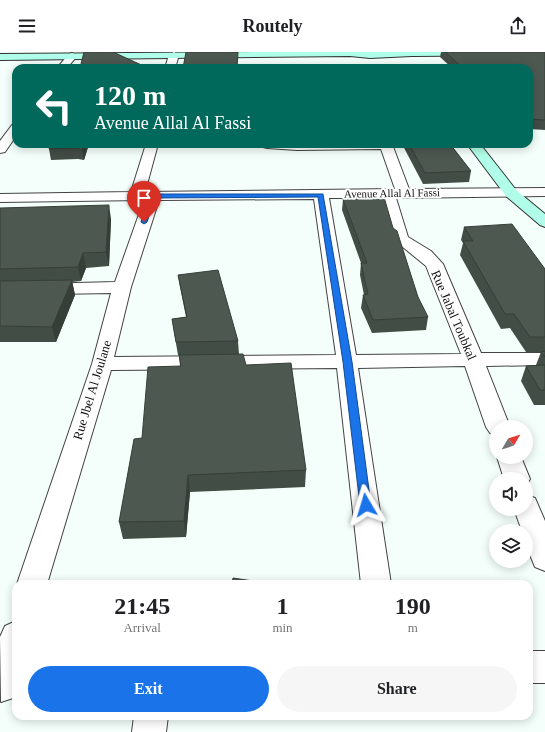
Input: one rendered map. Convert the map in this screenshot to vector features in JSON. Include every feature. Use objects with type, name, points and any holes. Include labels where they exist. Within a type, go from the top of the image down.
[{"type":"main road","points":[[0,57],[345,53],[358,55],[442,52],[525,52]]},
{"type":"main road","points":[[411,53],[424,64]]},
{"type":"main road","points":[[358,55],[361,60],[370,64]]},
{"type":"main road","points":[[476,148],[511,192],[545,222]]},
{"type":"street","points":[[171,64],[174,55]]},
{"type":"street","points":[[65,64],[72,56]]},
{"type":"street","points":[[0,149],[12,133]]},
{"type":"street","name":"Rue Jbel Al Joulane","points":[[33,580],[102,364],[145,196],[151,148]]},
{"type":"street","name":"Rue Jabal Toubkal","points":[[387,148],[395,192],[401,239],[425,255],[434,264],[474,360],[495,420]]},
{"type":"street","name":"Avenue Allal Al Fassi","points":[[0,198],[321,195],[395,192],[545,192]]},
{"type":"street","points":[[321,195],[347,362],[375,580]]},
{"type":"street","points":[[0,290],[122,287]]},
{"type":"street","points":[[102,364],[545,359]]},
{"type":"street","points":[[530,516],[545,559]]},
{"type":"street","points":[[6,686],[12,656]]},
{"type":"street","points":[[533,667],[545,667]]},
{"type":"street","points":[[149,732],[150,720]]},
{"type":"building","points":[[84,52],[113,52],[139,64],[81,64]]},
{"type":"building","points":[[186,52],[238,52],[237,64],[184,64]]},
{"type":"building","points":[[445,52],[545,52],[545,120],[533,119],[533,64],[458,64]]},
{"type":"building","points":[[49,148],[76,148],[49,149]]},
{"type":"building","points":[[411,148],[453,148],[471,171],[425,173]]},
{"type":"building","points":[[384,197],[393,228],[397,231],[418,297],[428,317],[373,320],[363,295],[368,294],[361,263],[367,263],[343,199]]},
{"type":"building","points":[[109,205],[106,252],[83,253],[78,267],[0,269],[0,208]]},
{"type":"building","points":[[512,224],[545,269],[545,337],[530,337],[514,314],[505,314],[463,241],[473,241],[464,227]]},
{"type":"building","points":[[218,270],[238,341],[176,342],[172,319],[187,317],[178,275]]},
{"type":"building","points":[[72,280],[52,327],[0,326],[0,281]]},
{"type":"building","points":[[545,351],[545,357],[541,352]]},
{"type":"building","points":[[243,354],[246,365],[291,363],[306,470],[188,475],[184,521],[119,522],[134,439],[142,438],[148,367],[181,366],[179,355]]},
{"type":"building","points":[[545,365],[545,390],[540,390],[526,366]]},
{"type":"building","points":[[233,578],[246,580],[233,580]]},
{"type":"route","points":[[144,222],[153,196],[321,195],[347,362],[366,505]]}]
